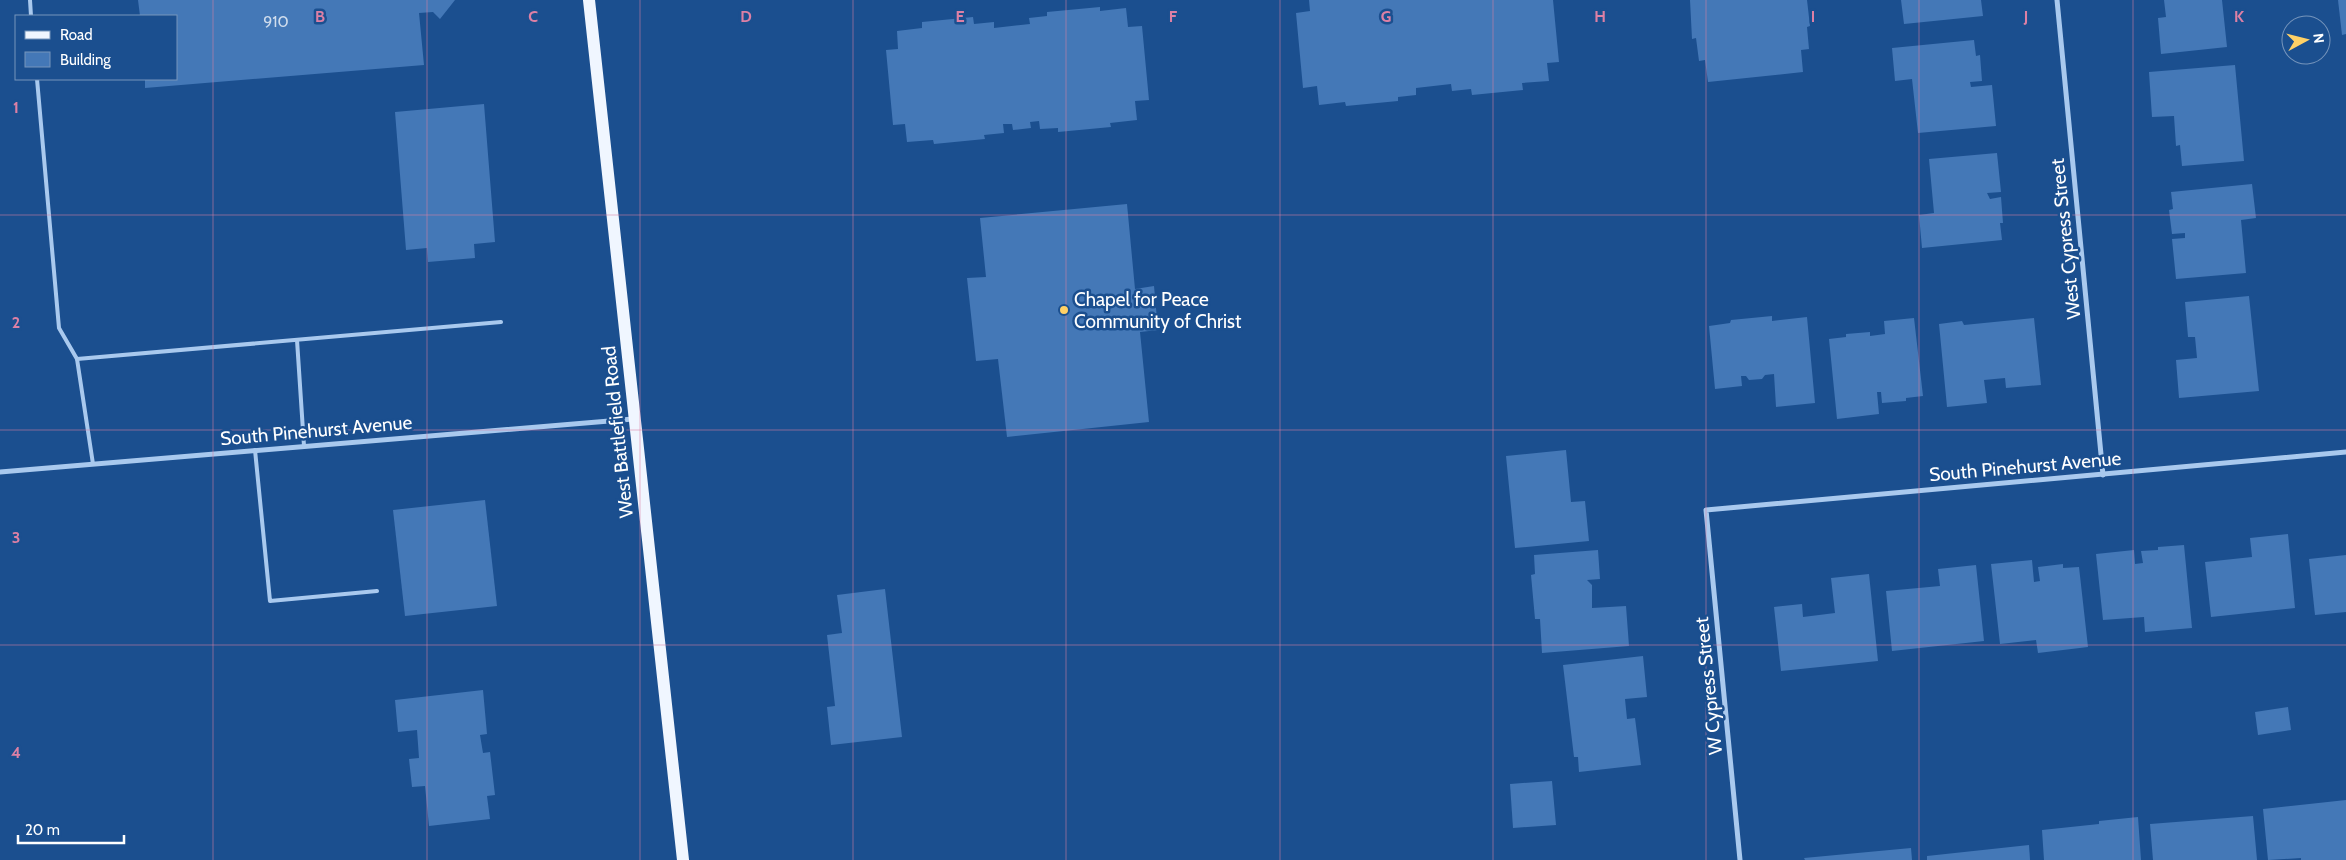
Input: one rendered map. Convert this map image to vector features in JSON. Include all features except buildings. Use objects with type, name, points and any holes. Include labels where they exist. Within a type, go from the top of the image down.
[{"type":"main road","name":"West Battlefield Road","points":[[589,0],[683,860]]},
{"type":"street","name":"West Cypress Street","points":[[2057,0],[2103,475]]},
{"type":"street","name":"South Pinehurst Avenue","points":[[0,472],[634,419]]},
{"type":"street","name":"South Pinehurst Avenue","points":[[1706,510],[2346,452]]},
{"type":"street","name":"W Cypress Street","points":[[1706,510],[1740,860]]},
{"type":"lane","points":[[30,0],[31,15]]},
{"type":"lane","points":[[37,80],[59,328],[77,359],[93,464]]},
{"type":"lane","points":[[77,359],[501,322]]},
{"type":"lane","points":[[297,340],[304,446]]},
{"type":"lane","points":[[255,450],[270,601],[378,591]]},
{"type":"place","name":"Chapel for Peace Community of Christ","points":[[1064,310]]}]
